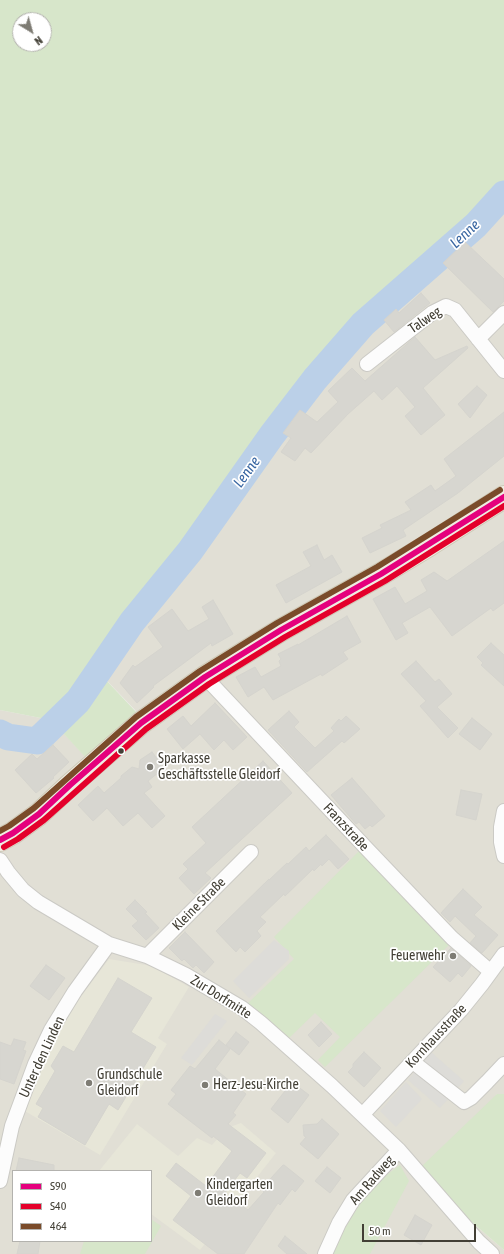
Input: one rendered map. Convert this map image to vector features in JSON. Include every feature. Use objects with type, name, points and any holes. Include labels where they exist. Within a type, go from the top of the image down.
[{"type":"main road","points":[[0,840],[13,833],[39,814],[141,723],[205,677],[281,630],[408,558],[504,497]]},
{"type":"street","name":"Talweg","points":[[367,364],[432,313],[446,306],[454,310],[504,371]]},
{"type":"street","points":[[478,339],[504,314]]},
{"type":"street","name":"Franzstraße","points":[[205,677],[447,932],[491,972]]},
{"type":"street","points":[[504,811],[501,835],[504,856]]},
{"type":"street","name":"Kleine Straße","points":[[147,956],[251,852]]},
{"type":"street","name":"Zur Dorfmitte","points":[[0,860],[8,872],[29,895],[38,902],[109,944],[147,956],[197,981],[242,1008],[285,1042],[363,1114],[399,1150],[479,1242],[492,1254]]},
{"type":"street","name":"Unter den Linden","points":[[0,1181],[12,1126],[38,1059],[55,1023],[75,991],[109,944]]},
{"type":"street","name":"Kornhausstraße","points":[[363,1114],[461,1010],[504,954]]},
{"type":"street","points":[[413,1062],[464,1102],[488,1082],[504,1064]]},
{"type":"street","name":"Am Radweg","points":[[325,1254],[339,1223],[353,1200],[399,1150]]},
{"type":"shaded area","points":[[504,201],[504,1094],[497,1094],[458,1210],[504,1250],[504,1254],[0,1254],[0,710],[51,720],[87,758],[137,712],[89,662],[198,537],[252,448],[345,327]]},
{"type":"shaded area","points":[[274,940],[289,951],[289,959],[249,998],[233,981]]},
{"type":"shaded area","name":"Grundschule Gleidorf","points":[[109,959],[152,966],[189,987],[158,1038],[167,1044],[100,1155],[23,1110],[46,1056],[72,1008]]},
{"type":"shaded area","points":[[215,1014],[227,1021],[192,1065],[181,1058]]},
{"type":"shaded area","points":[[431,1052],[464,1081],[440,1108],[408,1080]]},
{"type":"shaded area","points":[[406,1082],[422,1099],[396,1127],[380,1111]]},
{"type":"shaded area","name":"Kindergarten Gleidorf","points":[[241,1123],[276,1153],[200,1250],[152,1215],[152,1170],[100,1170],[137,1124],[178,1156],[197,1138],[212,1145],[227,1128]]},
{"type":"green space","points":[[0,0],[504,0],[504,201],[345,327],[252,448],[198,537],[89,662],[137,713],[87,759],[51,720],[0,710]]},
{"type":"green space","points":[[360,850],[449,945],[325,1067],[318,1060],[340,1037],[315,1013],[289,1038],[247,1004],[294,959],[274,937]]},
{"type":"green space","points":[[497,1094],[504,1094],[504,1250],[458,1210],[422,1166]]},
{"type":"green space","points":[[400,1165],[409,1181],[370,1254],[330,1254],[352,1216],[374,1184]]},
{"type":"green space","points":[[152,1220],[161,1226],[152,1242]]},
{"type":"green space","points":[[84,1242],[152,1242],[145,1254],[80,1254]]},
{"type":"building","points":[[465,242],[504,279],[504,301],[493,312],[443,263]]},
{"type":"building","points":[[421,293],[430,303],[394,332],[384,320],[396,309],[399,313]]},
{"type":"building","points":[[415,337],[435,360],[467,346],[468,348],[423,388],[445,415],[421,435],[405,416],[415,407],[397,386],[382,400],[374,391],[348,414],[311,453],[305,448],[295,461],[281,452],[291,438],[283,433],[300,410],[317,422],[338,402],[328,391],[352,368],[365,381]]},
{"type":"building","points":[[477,386],[487,395],[470,418],[458,404]]},
{"type":"building","points":[[504,412],[504,456],[458,493],[403,530],[406,536],[370,553],[362,538],[382,528],[380,525],[411,510],[405,502],[431,485],[435,491],[456,476],[444,459]]},
{"type":"building","points":[[504,541],[504,603],[493,611],[491,608],[452,636],[430,607],[402,623],[408,633],[396,640],[373,599],[395,587],[405,604],[427,591],[421,580],[434,572],[447,581]]},
{"type":"building","points":[[317,545],[324,560],[332,555],[342,572],[286,603],[276,585],[311,566],[303,552]]},
{"type":"building","points":[[213,600],[233,634],[212,646],[211,643],[153,686],[154,687],[137,703],[120,683],[133,665],[135,667],[163,647],[148,627],[172,609],[188,631],[209,619],[202,607]]},
{"type":"building","points":[[347,616],[361,642],[343,652],[348,659],[322,676],[321,674],[273,700],[264,687],[248,697],[236,677],[255,667],[261,677],[281,666],[279,661],[281,659],[278,654],[298,645]]},
{"type":"building","points":[[491,643],[504,655],[504,686],[481,665],[483,663],[477,657]]},
{"type":"building","points":[[416,661],[435,682],[439,679],[452,694],[437,707],[458,728],[448,738],[420,706],[426,701],[401,674]]},
{"type":"building","points":[[215,703],[247,737],[233,750],[224,740],[214,750],[200,734],[183,749],[167,729],[183,716],[191,726]]},
{"type":"building","points":[[289,711],[299,722],[294,727],[315,748],[334,731],[331,728],[339,719],[341,721],[346,716],[360,729],[344,743],[342,741],[307,772],[268,730]]},
{"type":"building","points":[[472,718],[492,734],[480,750],[459,734]]},
{"type":"building","points":[[53,745],[69,762],[53,777],[54,778],[36,793],[15,770],[32,754],[37,759]]},
{"type":"building","points":[[152,752],[164,768],[148,781],[152,787],[144,793],[165,816],[152,828],[138,813],[123,826],[107,808],[93,821],[78,805],[98,786],[104,793],[132,767],[139,769],[140,760]]},
{"type":"building","points":[[263,761],[292,793],[205,873],[211,878],[194,894],[179,878],[188,869],[183,864],[206,843],[192,827]]},
{"type":"building","points":[[352,778],[385,816],[372,827],[370,825],[365,829],[359,822],[356,824],[331,795]]},
{"type":"building","points":[[461,790],[482,794],[476,820],[456,815]]},
{"type":"building","points":[[326,835],[349,859],[338,869],[329,859],[314,871],[313,869],[285,896],[284,894],[260,917],[266,922],[257,931],[261,936],[245,952],[240,947],[236,952],[216,931],[287,863],[288,864],[306,847],[309,851]]},
{"type":"building","points":[[463,889],[482,907],[474,915],[498,935],[482,953],[470,943],[476,936],[455,916],[450,922],[441,913]]},
{"type":"building","points":[[135,900],[147,912],[145,913],[159,928],[146,940],[132,926],[138,921],[126,909]]},
{"type":"building","points":[[185,932],[214,962],[204,973],[196,965],[193,968],[184,959],[182,961],[169,948]]},
{"type":"building","name":"Feuerwehr","points":[[451,948],[471,966],[462,977],[458,973],[450,982],[433,967]]},
{"type":"building","points":[[46,965],[65,978],[49,1000],[30,986]]},
{"type":"building","points":[[118,978],[152,998],[131,1032],[156,1047],[118,1110],[109,1104],[85,1145],[38,1117],[43,1108],[36,1104],[55,1071],[51,1066],[63,1046],[74,1052]]},
{"type":"building","points":[[321,1022],[332,1034],[319,1047],[308,1035]]},
{"type":"building","points":[[236,1032],[249,1042],[239,1055],[226,1045]]},
{"type":"building","points":[[14,1039],[26,1042],[23,1050],[26,1051],[14,1084],[0,1079],[0,1042],[11,1046]]},
{"type":"building","points":[[219,1040],[230,1049],[215,1069],[246,1094],[233,1113],[236,1115],[228,1124],[266,1153],[247,1178],[240,1173],[224,1194],[248,1210],[264,1192],[261,1189],[283,1165],[304,1181],[295,1192],[292,1189],[280,1205],[278,1203],[244,1254],[218,1254],[173,1220],[191,1196],[166,1176],[176,1163],[206,1186],[232,1151],[213,1136],[212,1138],[168,1104],[176,1094],[171,1090],[190,1066],[195,1069]]},
{"type":"building","points":[[364,1052],[381,1068],[364,1087],[348,1072]]},
{"type":"building","points":[[292,1082],[309,1095],[288,1123],[271,1109]]},
{"type":"building","points":[[322,1119],[339,1134],[318,1159],[300,1144],[306,1137],[304,1136],[303,1125],[317,1124]]},
{"type":"building","points":[[19,1158],[54,1165],[54,1170],[16,1170]]},
{"type":"building","points":[[327,1167],[341,1178],[330,1193],[315,1181]]},
{"type":"building","points":[[415,1215],[432,1225],[421,1245],[404,1235]]},
{"type":"building","points":[[285,1236],[307,1254],[287,1254],[278,1246]]},
{"type":"building","points":[[20,1242],[40,1242],[38,1254],[17,1254]]},
{"type":"waterway","name":"Lenne","points":[[0,733],[8,737],[37,741],[78,701],[132,622],[190,551],[272,435],[315,379],[363,324],[476,225],[504,194]]},
{"type":"transit line","name":"464","points":[[0,831],[34,808],[136,717],[200,671],[277,623],[377,567],[500,490]]},
{"type":"transit line","name":"S90","points":[[0,840],[13,833],[39,814],[141,723],[205,677],[281,630],[381,574],[504,497]]},
{"type":"transit line","name":"S40","points":[[4,847],[18,839],[44,820],[146,729],[209,684],[285,637],[385,581],[504,506]]},
{"type":"place","name":"Sparkasse Geschäftsstelle Gleidorf","points":[[150,767]]},
{"type":"place","name":"Feuerwehr","points":[[453,956]]},
{"type":"place","name":"Grundschule Gleidorf","points":[[89,1083]]},
{"type":"place","name":"Herz-Jesu-Kirche","points":[[205,1085]]},
{"type":"place","name":"Kindergarten Gleidorf","points":[[198,1193]]}]
